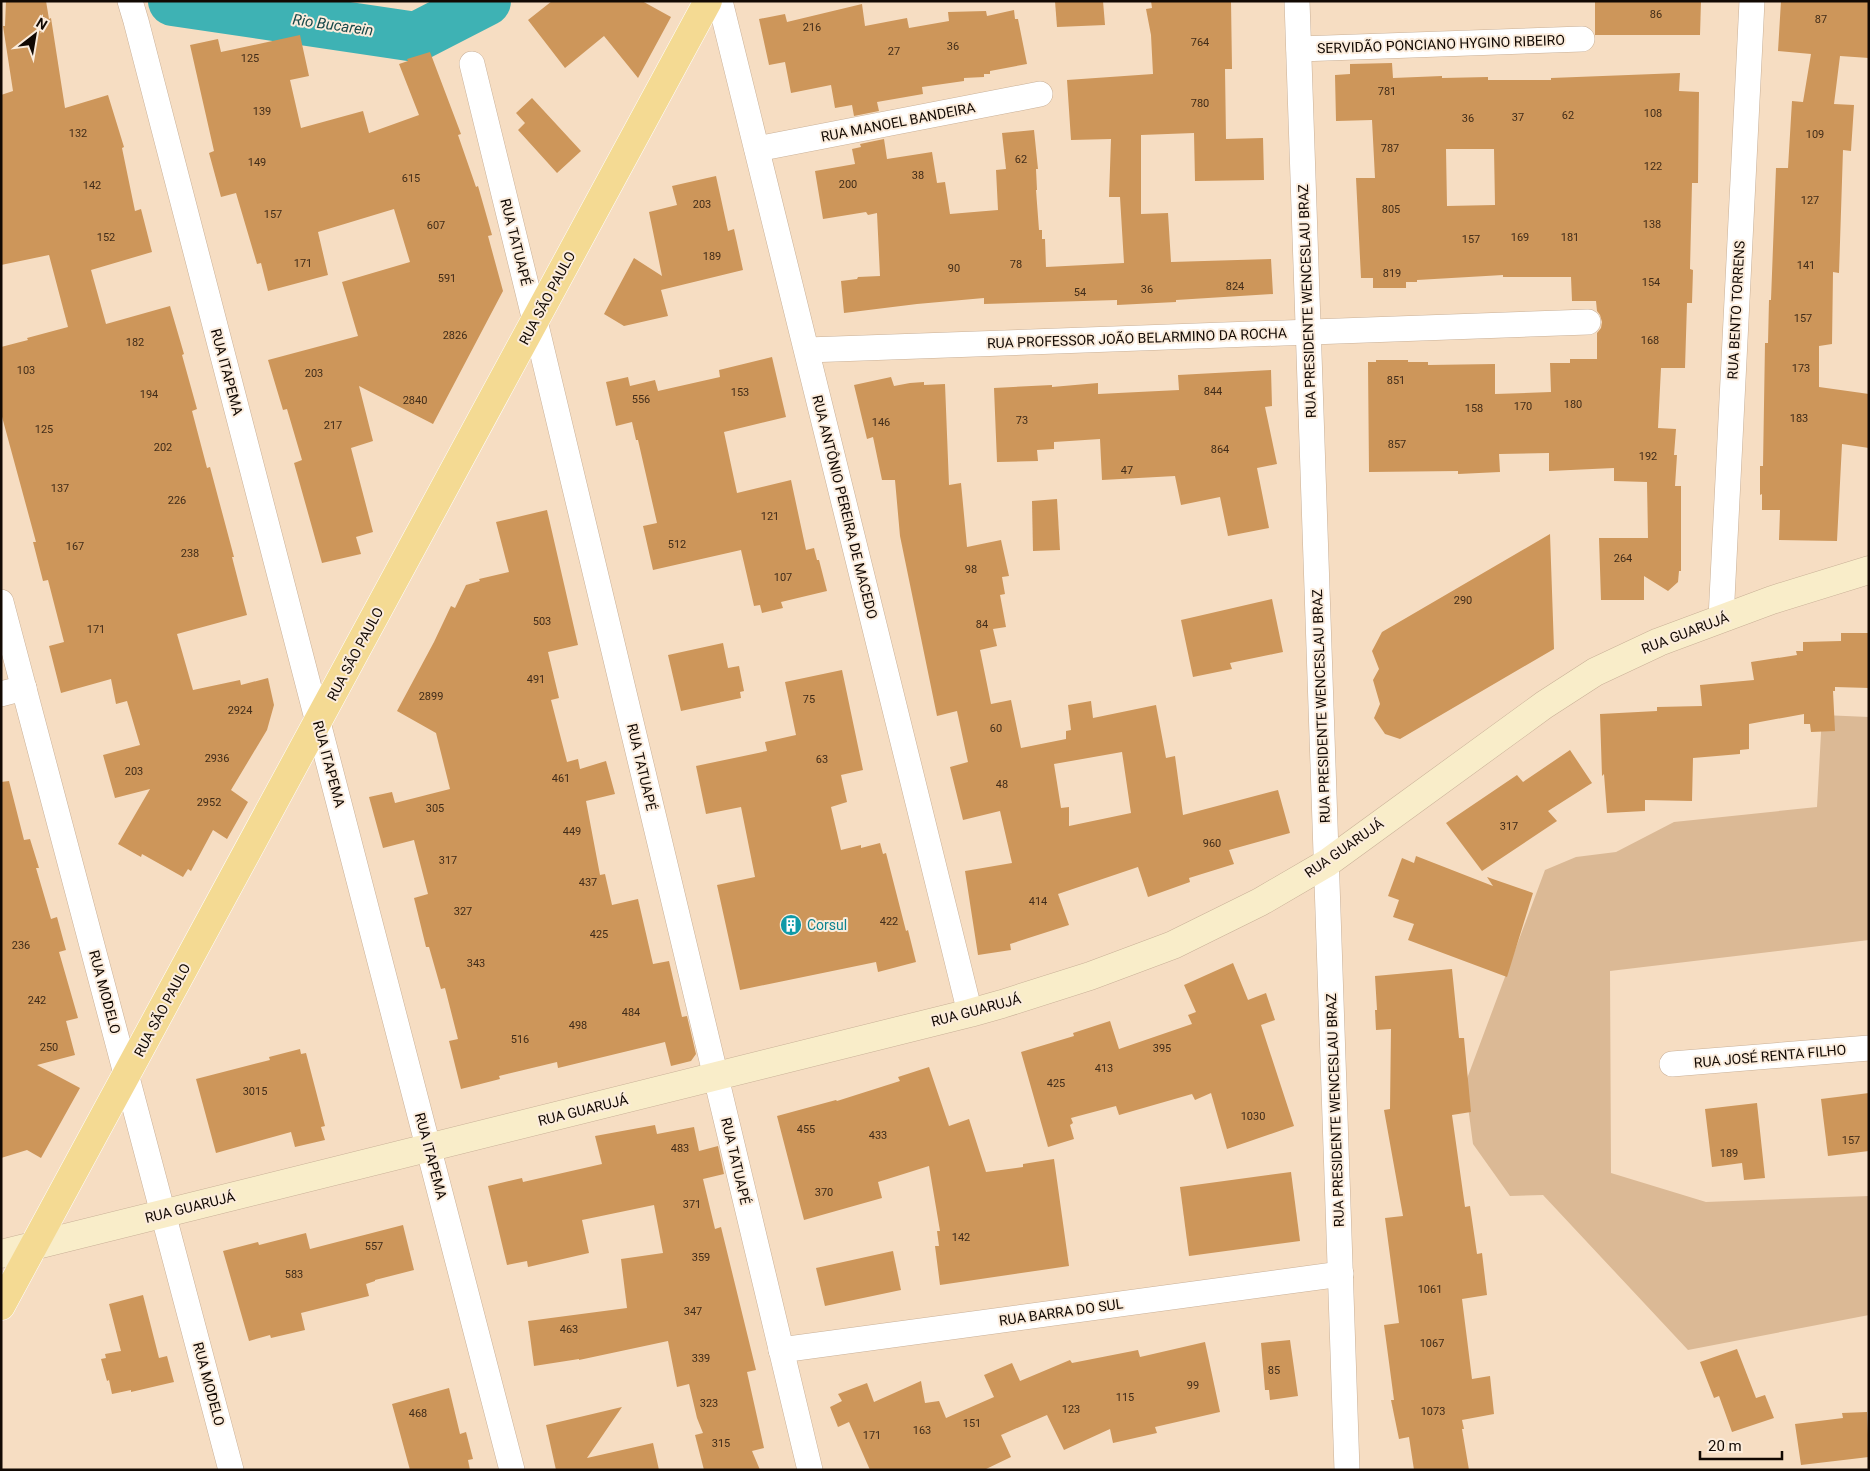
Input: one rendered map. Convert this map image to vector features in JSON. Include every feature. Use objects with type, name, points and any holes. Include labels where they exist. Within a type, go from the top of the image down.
[{"type":"main road","name":"RUA SÃO PAULO","points":[[1,1306],[708,1]]},
{"type":"street","name":"RUA ANTÔNIO PEREIRA DE MACEDO","points":[[720,1],[970,1013]]},
{"type":"street","name":"RUA PRESIDENTE WENCESLAU BRAZ","points":[[1298,1],[1347,1470]]},
{"type":"street","name":"RUA BENTO TORRENS","points":[[1721,619],[1752,1]]},
{"type":"street","name":"RUA ITAPEMA","points":[[133,11],[512,1470]]},
{"type":"street","name":"SERVIDÃO PONCIANO HYGINO RIBEIRO","points":[[1299,49],[1582,39]]},
{"type":"street","name":"RUA TATUAPÉ","points":[[472,64],[810,1470]]},
{"type":"street","name":"RUA MANOEL BANDEIRA","points":[[757,149],[1040,94]]},
{"type":"street","name":"RUA PROFESSOR JOÃO BELARMINO DA ROCHA","points":[[807,350],[1588,322]]},
{"type":"street","name":"RUA GUARUJÁ","points":[[1,1254],[970,1013],[1090,976],[1173,945],[1260,902],[1327,863],[1544,704],[1595,672],[1659,642],[1772,600],[1869,570]]},
{"type":"street","name":"RUA MODELO","points":[[1,602],[13,691],[127,1075],[231,1470]]},
{"type":"street","name":"RUA JOSÉ RENTA FILHO","points":[[1672,1064],[1869,1048]]},
{"type":"street","name":"RUA BARRA DO SUL","points":[[781,1350],[1340,1274]]},
{"type":"shaded area","points":[[1822,715],[1869,717],[1869,940],[1610,971],[1611,1173],[1706,1202],[1869,1196],[1869,1315],[1688,1350],[1543,1195],[1510,1196],[1473,1144],[1465,1084],[1545,870],[1576,857],[1616,852],[1674,822],[1817,807]]},
{"type":"building","points":[[6,1],[46,1],[49,19],[51,18],[65,108],[108,95],[124,147],[122,148],[135,211],[141,209],[152,252],[91,270],[106,324],[170,306],[184,354],[182,355],[197,409],[192,411],[207,468],[210,467],[247,615],[177,634],[193,690],[240,680],[241,685],[268,678],[274,705],[267,730],[231,790],[248,802],[227,839],[213,830],[191,871],[188,869],[183,877],[142,854],[141,857],[118,844],[150,789],[115,798],[103,755],[140,745],[127,701],[116,704],[111,679],[61,693],[49,646],[64,642],[48,580],[43,581],[33,542],[36,542],[1,413],[1,347],[68,327],[49,255],[1,265],[1,95],[13,91],[3,26],[5,26]]},
{"type":"building","points":[[552,1],[642,1],[671,17],[638,78],[604,36],[565,68],[528,20]]},
{"type":"building","points":[[1055,1],[1103,1],[1105,25],[1057,27]]},
{"type":"building","points":[[1151,1],[1231,1],[1232,69],[1225,69],[1226,139],[1263,138],[1264,180],[1195,181],[1194,133],[1141,135],[1141,214],[1168,213],[1171,262],[1271,259],[1273,294],[1117,305],[1117,300],[984,304],[984,298],[844,313],[841,281],[857,279],[858,277],[880,276],[877,213],[868,215],[866,212],[823,219],[815,171],[855,164],[852,149],[861,147],[860,144],[884,139],[887,159],[932,152],[937,183],[945,182],[950,214],[998,210],[996,170],[1006,169],[1002,133],[1034,130],[1038,169],[1036,169],[1036,190],[1039,230],[1042,230],[1042,239],[1045,239],[1046,267],[1124,263],[1120,197],[1109,197],[1111,139],[1071,140],[1067,80],[1153,74],[1151,35],[1146,9],[1152,8]]},
{"type":"building","points":[[1595,1],[1701,1],[1700,35],[1595,35]]},
{"type":"building","points":[[1781,1],[1869,1],[1869,58],[1840,56],[1834,104],[1854,105],[1851,151],[1843,150],[1839,273],[1833,272],[1832,344],[1819,346],[1819,387],[1869,394],[1869,448],[1842,444],[1837,541],[1779,540],[1780,510],[1762,510],[1762,494],[1760,495],[1760,466],[1763,466],[1765,343],[1768,343],[1769,300],[1771,300],[1776,168],[1788,168],[1792,101],[1803,102],[1811,54],[1778,51]]},
{"type":"building","points":[[862,4],[865,26],[907,18],[909,28],[949,21],[948,12],[986,11],[987,16],[1014,10],[1015,19],[1018,19],[1027,64],[990,71],[990,74],[984,74],[984,77],[964,78],[964,81],[922,87],[923,94],[877,102],[879,111],[854,116],[852,105],[835,108],[831,85],[791,93],[785,62],[769,65],[759,19],[785,14],[787,22]]},
{"type":"building","points":[[300,35],[309,76],[290,80],[301,128],[363,111],[369,133],[419,115],[399,64],[408,61],[407,59],[430,52],[461,134],[458,135],[476,187],[478,186],[492,235],[488,236],[503,291],[433,424],[359,386],[373,441],[351,448],[373,532],[356,537],[361,554],[322,563],[294,463],[302,460],[287,409],[283,410],[268,360],[358,336],[342,282],[410,262],[394,209],[318,232],[328,275],[268,291],[261,263],[257,264],[236,193],[221,197],[209,153],[214,151],[190,45],[218,39],[221,52]]},
{"type":"building","points":[[1392,63],[1393,78],[1442,76],[1442,78],[1488,77],[1488,80],[1551,80],[1551,78],[1680,73],[1679,91],[1699,92],[1698,183],[1692,183],[1690,269],[1693,270],[1692,303],[1687,303],[1685,368],[1661,368],[1658,428],[1676,429],[1674,455],[1677,455],[1675,486],[1681,486],[1681,571],[1679,571],[1678,582],[1668,591],[1644,576],[1644,600],[1601,600],[1599,538],[1648,538],[1647,482],[1614,481],[1614,468],[1549,471],[1549,453],[1499,454],[1500,472],[1458,474],[1458,471],[1369,472],[1368,362],[1376,362],[1376,360],[1408,360],[1408,362],[1428,362],[1428,365],[1495,364],[1495,394],[1551,392],[1550,363],[1570,363],[1570,359],[1597,359],[1597,333],[1601,328],[1602,322],[1597,311],[1596,301],[1572,301],[1571,277],[1503,277],[1503,275],[1417,280],[1417,282],[1406,282],[1406,288],[1373,288],[1373,278],[1361,278],[1356,178],[1375,178],[1372,120],[1336,121],[1335,75],[1350,74],[1350,64]],"holes":[[[1446,149],[1494,149],[1495,205],[1447,206]]]},
{"type":"building","points":[[532,98],[581,151],[557,173],[518,130],[525,123],[516,113]]},
{"type":"building","points":[[716,176],[728,231],[734,229],[743,270],[661,290],[668,316],[624,326],[604,314],[634,258],[662,276],[649,212],[677,205],[672,186]]},
{"type":"building","points":[[772,357],[786,417],[724,432],[737,493],[791,480],[806,550],[814,548],[827,591],[781,602],[783,608],[762,613],[760,605],[754,606],[741,550],[653,570],[643,526],[657,523],[638,440],[636,440],[632,422],[616,426],[606,382],[628,377],[630,386],[655,380],[658,391],[720,377],[719,370]]},
{"type":"building","points":[[1271,370],[1272,406],[1265,407],[1277,464],[1257,468],[1269,528],[1228,536],[1220,497],[1181,505],[1175,476],[1102,480],[1100,439],[1054,442],[1054,449],[1037,450],[1038,461],[997,462],[994,388],[1052,385],[1052,387],[1098,383],[1098,394],[1179,390],[1178,375]]},
{"type":"building","points":[[891,377],[894,386],[924,382],[924,385],[945,384],[949,485],[961,483],[967,547],[1001,540],[1009,576],[1002,577],[1005,594],[1000,595],[1006,627],[993,629],[997,646],[980,650],[991,704],[1011,700],[1021,748],[1066,739],[1066,731],[1071,730],[1068,705],[1091,701],[1093,718],[1156,705],[1166,758],[1175,756],[1183,815],[1278,790],[1290,833],[1229,850],[1234,864],[1189,878],[1190,882],[1148,897],[1138,867],[1058,894],[1069,925],[1010,944],[1011,950],[978,955],[965,871],[1012,863],[1000,811],[963,820],[950,767],[968,762],[957,711],[937,716],[900,536],[895,480],[882,480],[873,437],[867,439],[854,385]],"holes":[[[1122,752],[1131,813],[1069,826],[1069,807],[1061,808],[1054,764]]]},
{"type":"building","points":[[1057,499],[1060,550],[1033,551],[1032,501]]},
{"type":"building","points":[[547,510],[578,645],[548,652],[559,698],[551,700],[567,762],[578,759],[580,769],[606,761],[615,794],[586,801],[600,875],[605,874],[612,905],[638,899],[653,964],[669,961],[682,1017],[687,1016],[696,1054],[691,1061],[671,1066],[665,1042],[558,1068],[557,1062],[499,1076],[500,1079],[461,1089],[449,1041],[458,1039],[445,988],[441,989],[429,947],[426,947],[414,898],[428,894],[414,840],[383,848],[369,797],[392,792],[395,803],[450,789],[436,733],[397,711],[451,606],[455,608],[466,585],[480,581],[479,579],[509,572],[496,522]]},
{"type":"building","points":[[1550,534],[1554,649],[1400,739],[1385,734],[1374,718],[1380,704],[1373,680],[1379,669],[1372,651],[1382,632]]},
{"type":"building","points":[[1272,599],[1283,652],[1230,663],[1232,669],[1193,677],[1181,620]]},
{"type":"building","points":[[1841,633],[1869,633],[1869,688],[1835,687],[1835,691],[1833,691],[1835,731],[1811,732],[1810,724],[1804,724],[1804,714],[1749,724],[1749,749],[1740,750],[1740,754],[1693,758],[1692,801],[1645,800],[1645,811],[1607,813],[1604,774],[1602,776],[1600,714],[1657,711],[1657,707],[1702,706],[1700,685],[1754,680],[1751,662],[1797,655],[1796,651],[1803,651],[1803,642],[1841,641]]},
{"type":"building","points":[[723,643],[728,668],[739,666],[744,691],[740,692],[741,698],[681,711],[668,655]]},
{"type":"building","points":[[842,670],[863,770],[841,775],[847,802],[831,807],[841,850],[861,845],[861,848],[880,843],[883,854],[886,853],[916,962],[878,972],[876,962],[740,990],[717,885],[755,877],[741,807],[706,814],[696,766],[767,751],[765,742],[796,735],[785,682]]},
{"type":"building","points":[[1570,750],[1592,783],[1548,811],[1557,821],[1482,871],[1446,823],[1517,775],[1523,782]]},
{"type":"building","points":[[9,781],[24,840],[30,839],[39,868],[36,868],[51,919],[57,917],[66,950],[59,952],[78,1018],[66,1021],[75,1055],[37,1065],[80,1088],[41,1158],[27,1150],[1,1158],[1,782]]},
{"type":"building","points":[[1416,856],[1493,886],[1487,877],[1533,893],[1507,977],[1408,940],[1414,924],[1393,917],[1399,900],[1388,896],[1402,858],[1414,863]]},
{"type":"building","points":[[1233,963],[1248,1000],[1266,993],[1275,1020],[1261,1025],[1294,1126],[1227,1149],[1211,1093],[1195,1100],[1192,1094],[1119,1115],[1116,1106],[1071,1118],[1073,1123],[1070,1125],[1074,1139],[1048,1147],[1021,1052],[1074,1036],[1073,1033],[1110,1021],[1119,1049],[1192,1024],[1188,1015],[1196,1012],[1184,985]]},
{"type":"building","points":[[1452,969],[1459,1038],[1464,1038],[1471,1112],[1452,1115],[1465,1207],[1470,1206],[1477,1254],[1482,1253],[1487,1295],[1462,1299],[1472,1379],[1490,1376],[1494,1414],[1462,1420],[1469,1470],[1414,1470],[1409,1437],[1399,1439],[1391,1400],[1394,1400],[1384,1325],[1399,1323],[1385,1218],[1403,1216],[1384,1110],[1390,1109],[1391,1029],[1376,1030],[1375,976]]},
{"type":"building","points":[[300,1049],[301,1054],[306,1053],[325,1126],[321,1127],[325,1140],[295,1147],[291,1132],[216,1153],[196,1079],[270,1060],[269,1057]]},
{"type":"building","points":[[929,1067],[949,1126],[969,1119],[986,1172],[1023,1167],[1023,1164],[1054,1159],[1069,1266],[940,1285],[935,1246],[939,1246],[937,1231],[940,1231],[929,1166],[878,1182],[882,1198],[804,1220],[777,1116],[837,1101],[900,1081],[898,1077]]},
{"type":"building","points":[[1869,1093],[1869,1151],[1828,1156],[1821,1099]]},
{"type":"building","points":[[1757,1103],[1765,1178],[1744,1180],[1742,1163],[1712,1167],[1705,1109]]},
{"type":"building","points":[[655,1125],[657,1134],[694,1127],[699,1151],[718,1146],[724,1174],[703,1179],[715,1229],[721,1227],[756,1370],[747,1372],[764,1448],[752,1451],[760,1470],[704,1470],[695,1435],[703,1433],[697,1418],[689,1384],[677,1387],[668,1341],[579,1360],[534,1366],[528,1321],[627,1308],[621,1259],[663,1253],[654,1205],[582,1220],[589,1253],[528,1267],[527,1261],[507,1265],[488,1186],[522,1178],[523,1182],[602,1164],[595,1136]]},
{"type":"building","points":[[1291,1172],[1300,1241],[1189,1256],[1180,1187]]},
{"type":"building","points":[[403,1225],[414,1270],[366,1284],[369,1296],[301,1313],[305,1330],[271,1338],[270,1335],[249,1341],[223,1251],[258,1242],[259,1245],[306,1233],[310,1249]]},
{"type":"building","points":[[893,1251],[901,1290],[825,1306],[816,1268]]},
{"type":"building","points":[[143,1295],[159,1358],[167,1356],[174,1382],[131,1392],[131,1390],[112,1394],[101,1359],[106,1358],[105,1354],[121,1351],[109,1304]]},
{"type":"building","points":[[1290,1340],[1298,1396],[1270,1400],[1269,1390],[1265,1390],[1261,1343]]},
{"type":"building","points":[[1205,1342],[1220,1412],[1155,1427],[1157,1433],[1113,1443],[1110,1429],[1064,1450],[1047,1415],[1001,1435],[1011,1457],[984,1470],[870,1470],[849,1422],[838,1427],[830,1407],[842,1401],[838,1394],[867,1383],[874,1402],[921,1381],[925,1403],[939,1401],[946,1418],[994,1397],[984,1375],[1012,1363],[1020,1381],[1070,1360],[1072,1363],[1138,1350],[1140,1357]]},
{"type":"building","points":[[1737,1349],[1756,1398],[1765,1395],[1774,1418],[1732,1432],[1719,1396],[1714,1398],[1700,1362]]},
{"type":"building","points":[[449,1388],[460,1434],[466,1432],[473,1459],[468,1460],[470,1470],[410,1470],[392,1404]]},
{"type":"building","points":[[622,1407],[587,1458],[653,1443],[659,1470],[556,1470],[546,1425]]},
{"type":"building","points":[[1867,1412],[1869,1457],[1801,1465],[1795,1424],[1843,1418],[1842,1413]]},
{"type":"waterway","name":"Rio Bucarein","points":[[173,1],[416,37],[486,1]]},
{"type":"place","name":"Corsul","points":[[791,925]]}]
